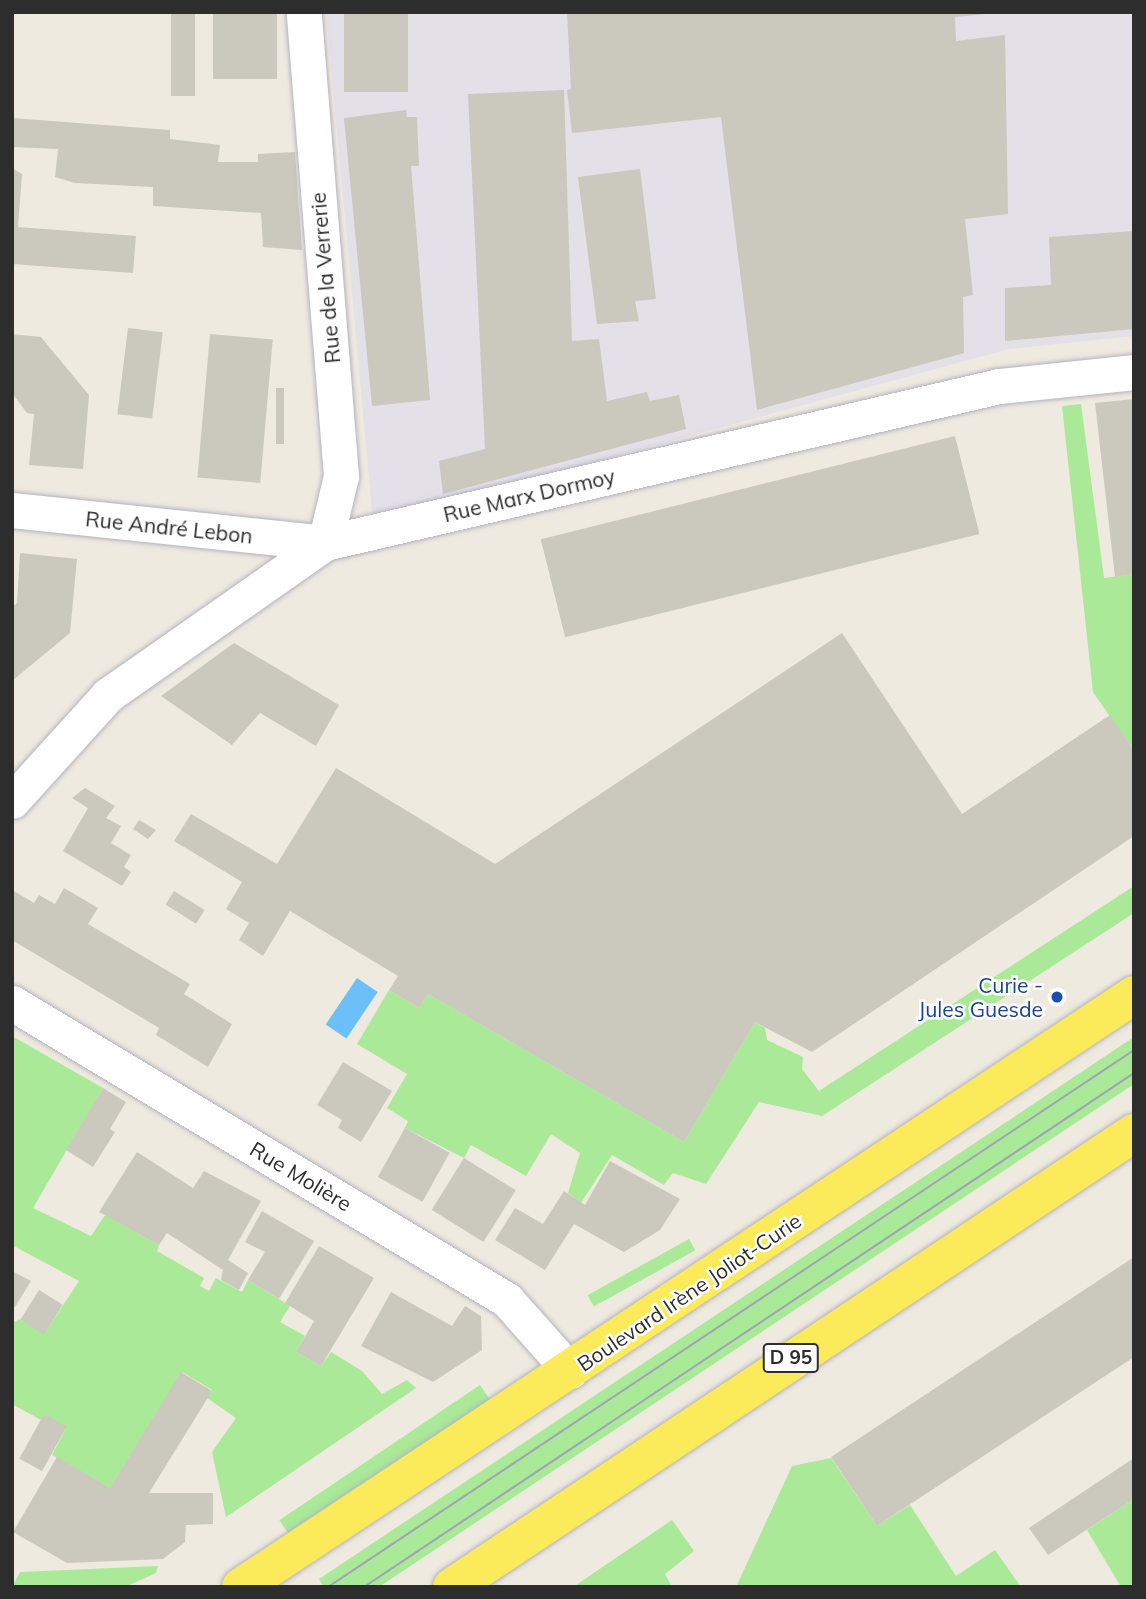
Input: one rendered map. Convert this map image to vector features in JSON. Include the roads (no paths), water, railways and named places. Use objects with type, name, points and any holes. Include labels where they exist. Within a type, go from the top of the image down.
[{"type":"main road","name":"Boulevard Irène Joliot-Curie","points":[[242,1587],[1134,995]]},
{"type":"main road","name":"D 95","points":[[452,1587],[1134,1133]]},
{"type":"street","name":"Rue de la Verrerie","points":[[304,12],[341,476],[325,543]]},
{"type":"street","name":"Rue Marx Dormoy","points":[[12,801],[108,695],[325,543],[999,386],[1134,372]]},
{"type":"street","name":"Rue André Lebon","points":[[12,510],[325,543]]},
{"type":"street","name":"Rue Molière","points":[[12,1003],[507,1300],[570,1371]]},
{"type":"water","points":[[357,978],[378,992],[346,1038],[326,1024]]},
{"type":"tram line","points":[[328,1587],[1134,1050]]},
{"type":"tram line","points":[[364,1587],[1134,1073]]},
{"type":"place","name":"Curie - Jules Guesde","points":[[1057,997]]}]
